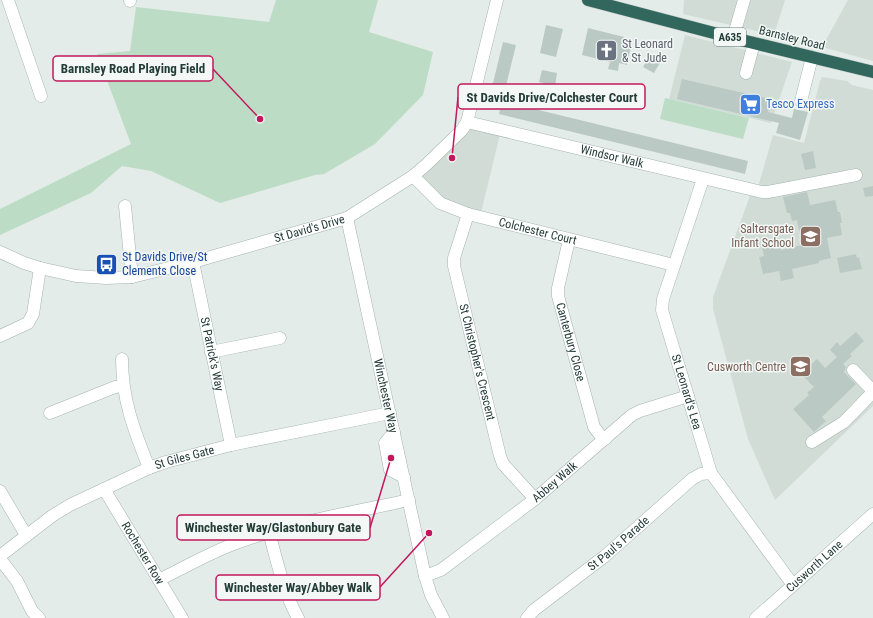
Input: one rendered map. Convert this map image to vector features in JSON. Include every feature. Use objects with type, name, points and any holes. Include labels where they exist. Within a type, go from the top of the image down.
[{"type":"highway","name":"Barnsley Road","points":[[588,0],[610,3],[733,38],[873,72]]},
{"type":"street","points":[[8,0],[41,96]]},
{"type":"street","name":"St David's Drive","points":[[0,252],[24,263],[76,276],[106,278],[132,277],[193,262],[347,218],[413,176],[457,135],[467,122],[497,0]]},
{"type":"street","points":[[733,38],[744,0]]},
{"type":"street","points":[[746,73],[754,43]]},
{"type":"street","points":[[801,101],[812,57]]},
{"type":"street","name":"Windsor Walk","points":[[467,122],[758,191],[768,192],[856,175]]},
{"type":"street","name":"Colchester Court","points":[[413,176],[440,203],[468,214],[674,265]]},
{"type":"street","name":"St Leonard's Lea","points":[[703,179],[663,299],[662,310],[711,472],[793,585]]},
{"type":"street","points":[[125,206],[132,277]]},
{"type":"street","name":"St Christopher's Crescent","points":[[468,214],[454,258],[454,266],[500,456],[503,464],[534,499]]},
{"type":"street","name":"Winchester Way","points":[[347,218],[425,576],[431,595],[443,618]]},
{"type":"street","name":"Canterbury Close","points":[[569,240],[558,288],[558,296],[594,428],[605,439]]},
{"type":"street","name":"St Patrick's Way","points":[[193,262],[231,445]]},
{"type":"street","points":[[0,336],[28,323],[30,320],[33,314],[40,268]]},
{"type":"street","points":[[211,352],[282,337]]},
{"type":"street","points":[[122,359],[123,386],[132,426],[149,468]]},
{"type":"street","points":[[812,442],[844,422],[873,392],[853,370]]},
{"type":"street","points":[[50,413],[115,386],[123,386]]},
{"type":"street","name":"Abbey Walk","points":[[425,576],[441,570],[534,499],[632,415],[640,411],[688,396]]},
{"type":"street","name":"St Giles Gate","points":[[0,556],[52,516],[70,505],[149,468],[231,445],[390,413]]},
{"type":"street","name":"St Paul's Parade","points":[[527,618],[534,610],[605,556],[692,479],[701,474],[711,472]]},
{"type":"street","name":"Rochester Row","points":[[104,489],[182,618]]},
{"type":"street","points":[[0,491],[26,535]]},
{"type":"street","points":[[159,580],[203,557],[231,545],[269,532],[315,520],[409,500]]},
{"type":"street","name":"Cusworth Lane","points":[[756,618],[873,514]]},
{"type":"street","points":[[269,532],[284,588],[291,606],[298,618]]},
{"type":"street","points":[[0,559],[17,581],[32,611],[40,618]]},
{"type":"shaded area","points":[[684,0],[785,0],[774,35],[683,14]]},
{"type":"shaded area","points":[[848,0],[873,0],[873,61],[822,47]]},
{"type":"shaded area","points":[[685,35],[792,62],[771,123],[669,99]]},
{"type":"shaded area","points":[[822,77],[847,81],[852,85],[873,90],[873,406],[775,500],[748,439],[713,309],[713,297],[751,193],[756,194],[773,135],[804,143]]},
{"type":"shaded area","points":[[467,122],[501,130],[480,217],[448,207],[413,176]]},
{"type":"green space","points":[[276,0],[378,0],[369,32],[433,52],[423,95],[375,144],[324,174],[315,175],[220,203],[151,171],[122,166],[91,193],[0,235],[0,209],[131,144],[97,54],[130,51],[136,7],[269,22]]},
{"type":"green space","points":[[665,98],[749,118],[743,139],[660,119]]},
{"type":"building","points":[[546,25],[563,29],[556,57],[540,53]]},
{"type":"building","name":"St Leonard & St Jude","points":[[588,28],[624,37],[623,44],[631,46],[627,65],[619,63],[618,71],[608,69],[610,62],[582,55]]},
{"type":"building","points":[[503,42],[516,45],[505,90],[492,87]]},
{"type":"building","points":[[650,55],[661,61],[654,73],[643,67]]},
{"type":"building","points":[[542,70],[557,73],[555,86],[539,82]]},
{"type":"building","points":[[682,79],[771,99],[768,112],[792,118],[794,109],[808,112],[800,140],[776,133],[779,123],[677,99]]},
{"type":"building","points":[[502,101],[748,161],[745,174],[499,114]]},
{"type":"building","points":[[813,151],[816,168],[805,170],[801,154]]},
{"type":"building","points":[[873,186],[873,196],[865,197],[863,188]]},
{"type":"building","name":"Saltersgate Infant School","points":[[807,192],[810,205],[835,200],[838,212],[840,212],[842,235],[827,238],[831,258],[819,261],[819,263],[792,269],[794,278],[781,281],[779,271],[763,274],[759,257],[764,256],[761,243],[778,239],[781,250],[802,245],[797,220],[792,221],[790,213],[787,213],[783,197]]},
{"type":"building","points":[[856,254],[857,258],[859,257],[862,269],[840,273],[837,258]]},
{"type":"building","points":[[856,332],[864,341],[850,354],[852,356],[843,364],[846,367],[844,372],[856,384],[822,417],[826,421],[814,432],[793,409],[809,395],[807,393],[814,387],[801,374],[817,359],[825,368],[837,357],[830,350],[837,342],[840,346]]},
{"type":"place","name":"St Leonard & St Jude","points":[[607,51]]},
{"type":"place","name":"Tesco Express","points":[[751,104]]},
{"type":"place","name":"Barnsley Road Playing Field","points":[[260,119]]},
{"type":"place","name":"St Davids Drive/Colchester Court","points":[[452,158]]},
{"type":"place","name":"Saltersgate Infant School","points":[[810,236]]},
{"type":"place","name":"St Davids Drive/St Clements Close","points":[[106,264]]},
{"type":"place","name":"Cusworth Centre","points":[[801,367]]},
{"type":"place","name":"Winchester Way/Glastonbury Gate","points":[[391,458]]},
{"type":"place","name":"Winchester Way/Abbey Walk","points":[[429,533]]}]
